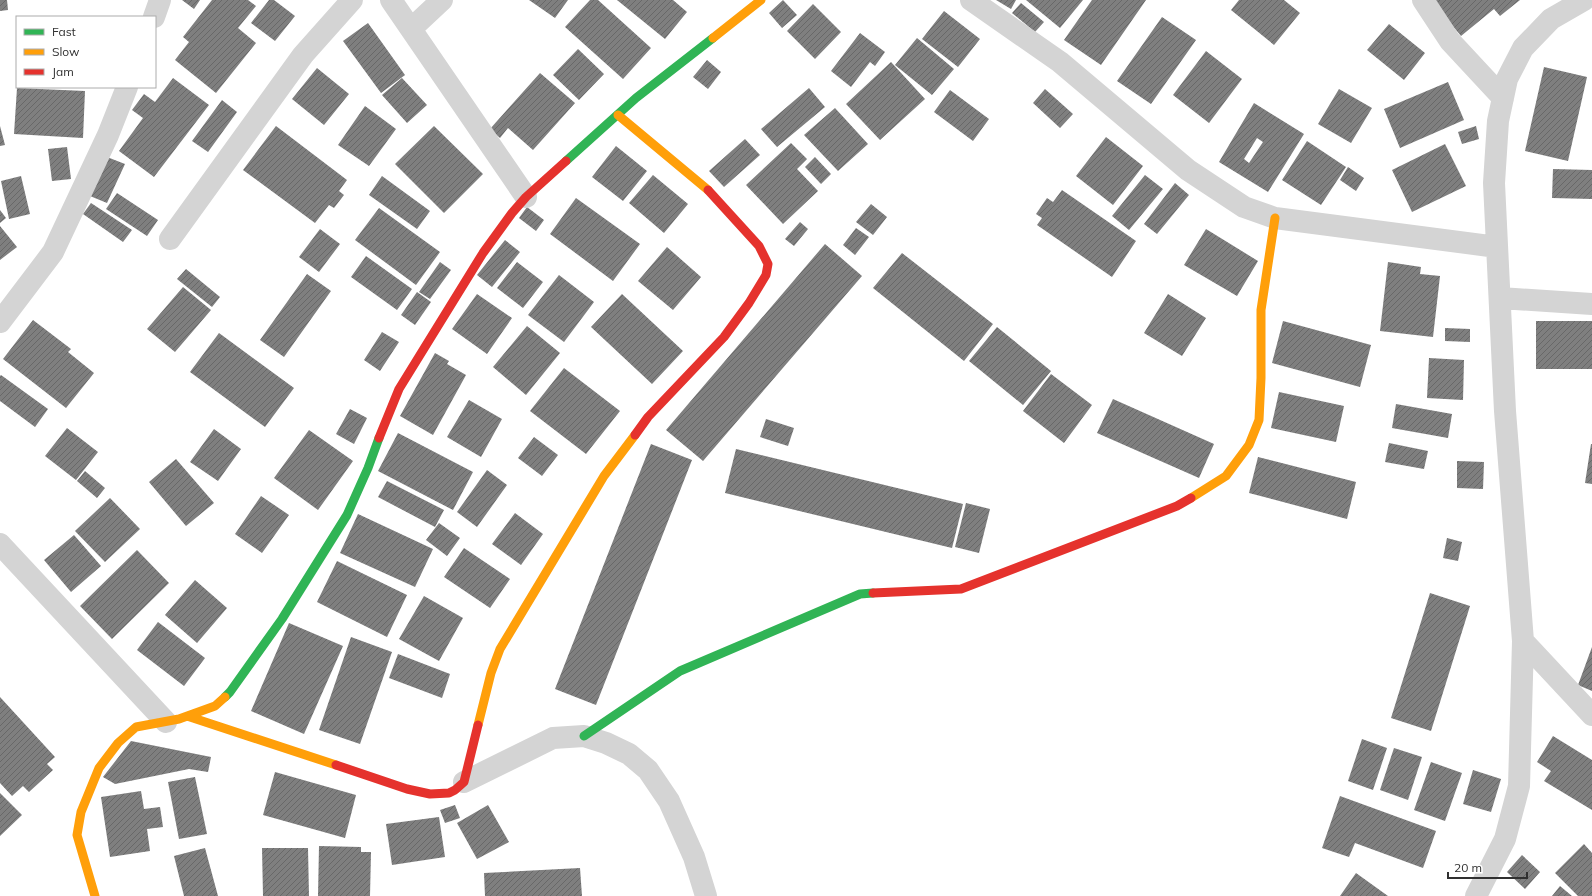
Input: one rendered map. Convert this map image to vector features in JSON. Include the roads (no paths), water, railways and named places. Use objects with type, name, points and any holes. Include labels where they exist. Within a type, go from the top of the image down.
[{"type":"street","points":[[154,16],[160,0]]},
{"type":"street","points":[[170,239],[303,55],[352,0]]},
{"type":"street","points":[[391,0],[526,197]]},
{"type":"street","points":[[411,29],[442,0]]},
{"type":"street","points":[[95,896],[77,835],[81,812],[100,768],[118,743],[136,727],[166,722],[215,706],[230,692],[282,619],[346,515],[368,468],[399,389],[483,253],[512,213],[526,197],[636,98],[761,0]]},
{"type":"street","points":[[971,0],[1060,62],[1188,170],[1244,207],[1275,218],[1497,247]]},
{"type":"street","points":[[1423,0],[1450,41],[1503,98]]},
{"type":"street","points":[[1476,896],[1505,839],[1519,786],[1523,642],[1506,412],[1497,247],[1494,183],[1498,121],[1507,79],[1523,48],[1551,19],[1584,0]]},
{"type":"street","points":[[0,322],[53,252],[108,135],[126,88]]},
{"type":"street","points":[[464,782],[491,673],[500,649],[604,476],[648,417],[724,337],[749,303],[766,275],[768,264],[760,246],[714,195],[618,115]]},
{"type":"street","points":[[584,736],[680,671],[860,594],[961,589],[1178,506],[1226,476],[1249,445],[1259,420],[1261,378],[1261,310],[1275,218]]},
{"type":"street","points":[[1500,298],[1592,304]]},
{"type":"street","points":[[0,544],[166,722]]},
{"type":"street","points":[[1523,642],[1592,714]]},
{"type":"street","points":[[188,716],[407,789],[432,795],[453,791],[464,782],[553,738],[584,736],[606,743],[629,754],[648,770],[669,800],[694,857],[706,896]]}]
